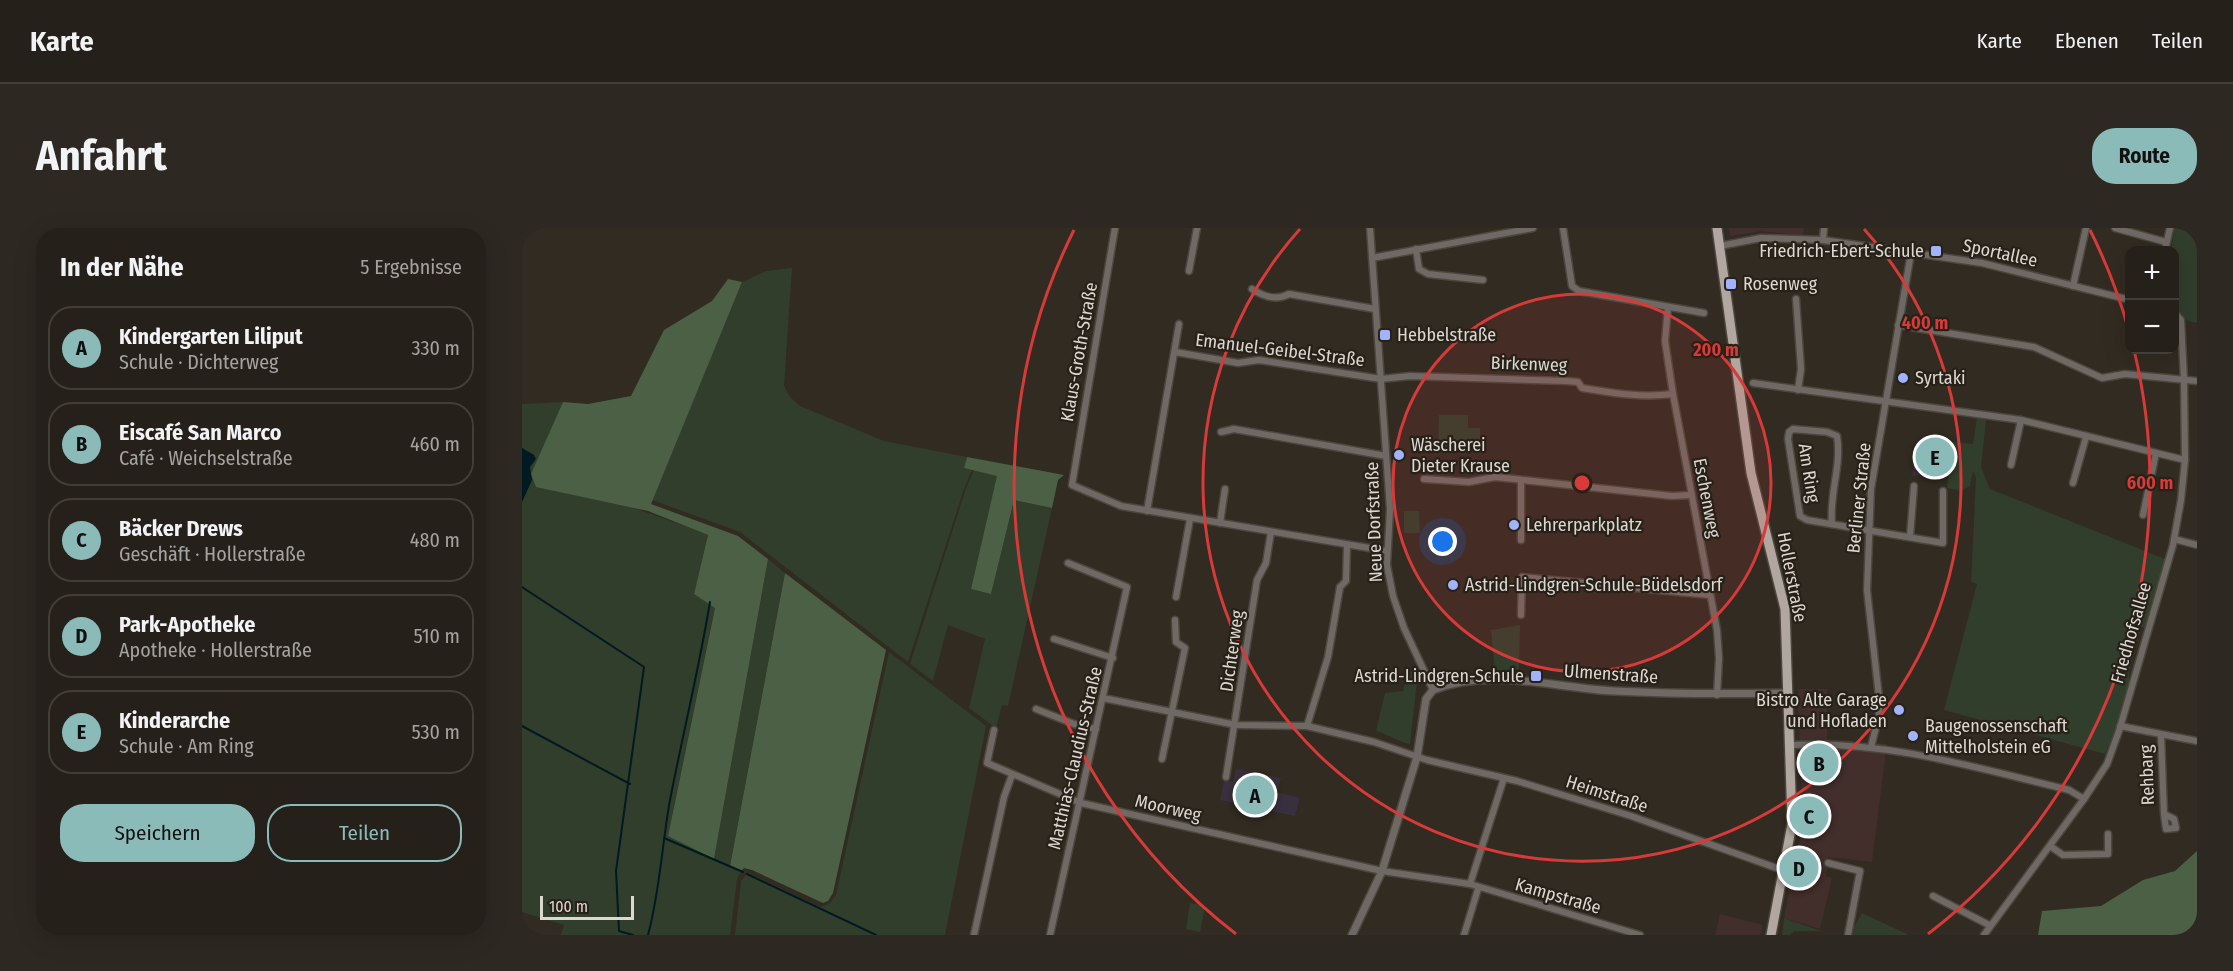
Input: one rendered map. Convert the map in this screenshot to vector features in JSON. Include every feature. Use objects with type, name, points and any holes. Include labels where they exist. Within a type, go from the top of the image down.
[{"type":"main road","name":"Hollerstraße","points":[[1717,228],[1751,473],[1785,609],[1792,824],[1785,871],[1771,935]]},
{"type":"street","name":"Klaus-Groth-Straße","points":[[1115,228],[1106,296],[1100,305],[1072,481],[1075,487],[1121,506],[1147,511]]},
{"type":"street","points":[[1189,271],[1197,228]]},
{"type":"street","name":"Neue Dorfstraße","points":[[1370,228],[1390,509],[1387,551],[1393,596],[1404,628],[1433,690]]},
{"type":"street","points":[[1372,258],[1533,228]]},
{"type":"street","points":[[1563,228],[1572,286],[1579,291],[1704,313]]},
{"type":"street","points":[[1823,240],[1824,228]]},
{"type":"street","points":[[2073,286],[2086,228]]},
{"type":"street","points":[[2115,228],[2166,242]]},
{"type":"street","points":[[2166,246],[2170,228]]},
{"type":"street","name":"Sportallee","points":[[1720,246],[1761,238],[1823,240],[1982,263],[2125,299]]},
{"type":"street","points":[[1416,249],[1419,269],[1428,274],[1483,280]]},
{"type":"street","name":"Berliner Straße","points":[[1871,747],[1879,715],[1879,697],[1868,608],[1868,530],[1871,489],[1911,253]]},
{"type":"street","points":[[1252,289],[1260,295],[1280,299],[1289,294],[1375,309]]},
{"type":"street","points":[[1796,299],[1801,369],[1798,390]]},
{"type":"street","name":"Eschenweg","points":[[1668,307],[1665,341],[1690,495],[1710,595],[1719,658],[1717,694]]},
{"type":"street","name":"Friedhofsallee","points":[[1984,935],[2107,764],[2120,726],[2175,539],[2185,460],[2184,380],[2179,317]]},
{"type":"street","name":"Emanuel-Geibel-Straße","points":[[1147,511],[1179,324]]},
{"type":"street","points":[[1898,325],[2034,347],[2102,378],[2125,374],[2197,381]]},
{"type":"street","name":"Emanuel-Geibel-Straße","points":[[1175,352],[1238,363],[1259,360],[1381,379]]},
{"type":"street","name":"Birkenweg","points":[[1381,379],[1410,376],[1566,381],[1578,382],[1582,388],[1626,395],[1648,397],[1673,394]]},
{"type":"street","points":[[1753,383],[2021,420],[2185,460]]},
{"type":"street","points":[[2011,465],[2021,420]]},
{"type":"street","points":[[1221,432],[1234,429],[1386,456]]},
{"type":"street","name":"Am Ring","points":[[1832,524],[1830,507],[1839,449],[1837,436],[1827,432],[1793,429],[1789,432],[1788,439],[1800,516],[1832,524],[1943,543],[1943,491]]},
{"type":"street","points":[[2073,483],[2086,437]]},
{"type":"street","points":[[2143,515],[2156,453]]},
{"type":"street","points":[[1424,479],[1469,482],[1495,477],[1672,496],[1690,495]]},
{"type":"street","points":[[1521,480],[1521,540]]},
{"type":"street","points":[[1910,537],[1914,486]]},
{"type":"street","points":[[1220,523],[1225,489]]},
{"type":"street","points":[[1147,511],[1387,551]]},
{"type":"street","points":[[1176,597],[1190,519]]},
{"type":"street","name":"Dichterweg","points":[[1226,777],[1257,580],[1266,563],[1271,532]]},
{"type":"street","points":[[2175,539],[2197,545]]},
{"type":"street","points":[[1307,726],[1326,665],[1340,587],[1346,580],[1347,546]]},
{"type":"street","name":"Matthias-Claudius-Straße","points":[[1050,935],[1113,658],[1126,587],[1068,563]]},
{"type":"street","points":[[1521,615],[1522,577],[1710,595]]},
{"type":"street","points":[[1162,759],[1185,648],[1176,642],[1175,620]]},
{"type":"street","points":[[1054,639],[1113,658]]},
{"type":"street","name":"Ulmenstraße","points":[[1433,690],[1500,678],[1612,691],[1717,694],[1788,693]]},
{"type":"street","points":[[1352,935],[1382,871],[1417,757],[1424,706],[1433,690]]},
{"type":"street","name":"Heimstraße","points":[[1103,698],[1236,725],[1307,726],[1374,742],[1417,757],[1504,778],[1631,816],[1785,871]]},
{"type":"street","points":[[1036,709],[1074,724],[1096,729]]},
{"type":"street","points":[[2120,726],[2197,740]]},
{"type":"street","name":"Moorweg","points":[[994,730],[987,763],[1080,803],[1382,871],[1470,884]]},
{"type":"street","name":"Rehbarg","points":[[2161,735],[2164,814]]},
{"type":"street","points":[[1790,745],[1826,744],[1871,747],[1939,758],[2069,790],[2084,799]]},
{"type":"street","points":[[974,935],[1004,797],[1012,775]]},
{"type":"street","points":[[1470,884],[1504,778]]},
{"type":"street","points":[[2050,846],[2063,855],[2108,854],[2108,834]]},
{"type":"street","points":[[1828,863],[1860,871],[1848,935]]},
{"type":"street","name":"Kampstraße","points":[[1470,884],[1478,889],[1640,935]]},
{"type":"street","points":[[1464,935],[1478,889]]},
{"type":"street","points":[[1933,896],[1989,925]]},
{"type":"shaded area","points":[[1728,228],[1804,228],[1803,236],[1762,231],[1731,236]]},
{"type":"shaded area","points":[[1934,439],[1948,441],[1945,469],[1939,469],[1938,476],[1912,476],[1914,459],[1923,460],[1924,453],[1932,454]]},
{"type":"shaded area","points":[[1798,689],[1827,689],[1827,739],[1887,744],[1872,862],[1828,857],[1826,876],[1832,878],[1820,929],[1784,918],[1800,838],[1804,794],[1801,783]]},
{"type":"shaded area","points":[[1236,769],[1281,778],[1277,792],[1300,798],[1295,816],[1220,800],[1224,780],[1233,782]]},
{"type":"shaded area","points":[[1720,914],[1763,925],[1760,935],[1715,935]]},
{"type":"green space","points":[[2174,228],[2197,228],[2197,323],[2188,321],[2179,312],[2179,246],[2172,246]]},
{"type":"green space","points":[[792,268],[784,386],[790,397],[800,406],[884,441],[967,457],[964,468],[972,470],[908,662],[740,532],[652,500],[742,282],[766,271]]},
{"type":"green space","points":[[728,279],[742,282],[651,504],[738,536],[768,559],[714,859],[668,836],[715,608],[694,594],[708,535],[648,511],[536,487],[531,474],[563,402],[588,404],[631,396],[664,330],[712,301]]},
{"type":"green space","points":[[563,402],[532,474],[708,535],[694,594],[715,607],[668,835],[714,859],[768,559],[785,573],[730,865],[741,871],[737,879],[730,935],[561,935],[564,925],[522,912],[522,502],[532,480],[525,450],[522,448],[522,404]]},
{"type":"green space","points":[[1439,415],[1468,415],[1468,428],[1480,428],[1480,446],[1438,446]]},
{"type":"green space","points":[[1977,418],[1986,420],[1981,467],[1990,489],[2165,559],[2145,627],[2141,627],[2129,670],[2129,683],[2115,732],[2105,754],[1944,710],[1977,584],[1971,582],[1976,478],[1973,471],[1970,486],[1961,491],[1947,488],[1952,442],[1973,444]]},
{"type":"green space","points":[[967,457],[1064,475],[1058,480],[1052,508],[1014,500],[991,594],[971,589],[997,476],[964,468]]},
{"type":"green space","points":[[974,470],[998,476],[971,589],[991,594],[1014,500],[1052,508],[1008,706],[1002,705],[996,728],[969,708],[985,639],[948,625],[933,681],[910,664],[966,488]]},
{"type":"green space","points":[[1404,511],[1419,511],[1420,533],[1404,533]]},
{"type":"green space","points":[[785,573],[886,650],[833,893],[828,901],[823,903],[752,870],[744,868],[741,871],[730,866]]},
{"type":"green space","points":[[1520,625],[1519,669],[1495,672],[1491,630]]},
{"type":"green space","points":[[889,652],[986,726],[945,935],[735,935],[741,881],[748,873],[820,907],[829,904],[836,895]]},
{"type":"green space","points":[[1408,671],[1418,673],[1410,744],[1376,731],[1385,693],[1403,691]]},
{"type":"green space","points":[[2197,851],[2197,935],[2038,935],[2042,911],[2101,906],[2143,880],[2175,871]]},
{"type":"green space","points":[[1190,903],[1205,906],[1200,932],[1186,929]]},
{"type":"green space","points":[[1862,913],[1909,935],[1853,935],[1854,927]]},
{"type":"green space","points":[[1784,918],[1832,935],[1819,931],[1794,931],[1790,935],[1782,935]]},
{"type":"water","points":[[522,448],[534,455],[536,459],[530,467],[532,480],[522,502]]},
{"type":"waterway","points":[[522,587],[644,667],[616,871],[619,931],[633,935]]},
{"type":"waterway","points":[[648,935],[670,800],[710,602]]},
{"type":"waterway","points":[[522,726],[630,784]]},
{"type":"waterway","points":[[664,838],[743,872]]},
{"type":"waterway","points":[[747,874],[876,935]]},
{"type":"place","name":"Friedrich-Ebert-Schule","points":[[1936,251]]},
{"type":"place","name":"Rosenweg","points":[[1731,284]]},
{"type":"place","name":"Hebbelstraße","points":[[1385,335]]},
{"type":"place","name":"Syrtaki","points":[[1903,378]]},
{"type":"place","name":"Wäscherei Dieter Krause","points":[[1399,455]]},
{"type":"place","name":"Kinderarche","points":[[1935,457]]},
{"type":"place","name":"Lehrerparkplatz","points":[[1514,525]]},
{"type":"place","name":"Astrid-Lindgren-Schule-Büdelsdorf","points":[[1453,585]]},
{"type":"place","name":"Astrid-Lindgren-Schule","points":[[1536,676]]},
{"type":"place","name":"Bistro Alte Garage und Hofladen","points":[[1899,710]]},
{"type":"place","name":"Baugenossenschaft Mittelholstein eG","points":[[1913,736]]},
{"type":"place","name":"Eiscafé San Marco","points":[[1819,763]]},
{"type":"place","name":"Kindergarten Liliput","points":[[1255,795]]},
{"type":"place","name":"Bäcker Drews","points":[[1809,816]]},
{"type":"place","name":"Park-Apotheke","points":[[1799,868]]}]
